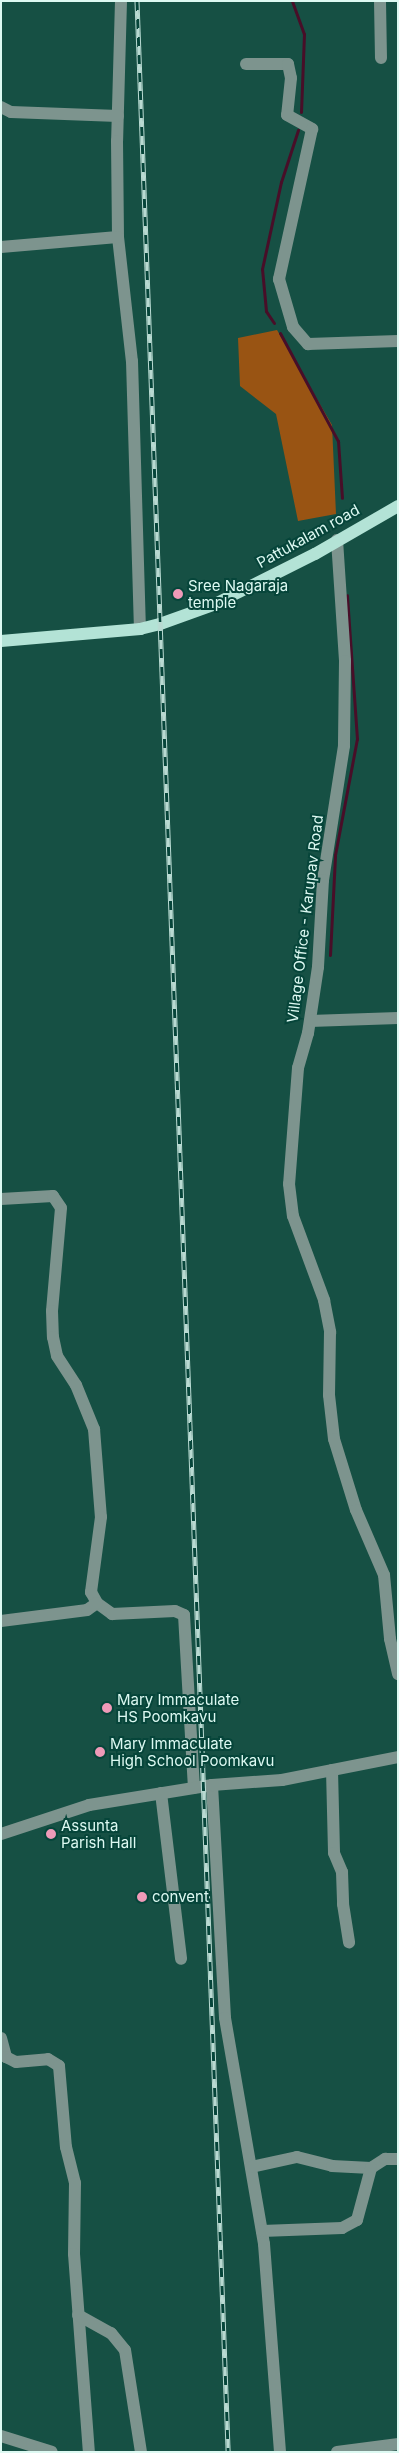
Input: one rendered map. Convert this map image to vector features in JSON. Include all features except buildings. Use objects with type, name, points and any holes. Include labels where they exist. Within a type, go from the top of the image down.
[{"type":"main road","name":"Pattukalam road","points":[[1,641],[140,629],[213,605],[315,554],[398,506]]},
{"type":"street","points":[[121,1],[118,116],[118,237],[132,371],[140,629]]},
{"type":"street","points":[[380,1],[381,58]]},
{"type":"street","points":[[246,64],[288,64],[291,78],[287,115],[312,129],[279,279],[293,327],[308,344],[398,341]]},
{"type":"street","points":[[1,108],[11,112],[118,116]]},
{"type":"street","points":[[1,247],[118,237]]},
{"type":"street","name":"Village Office - Karupav Road","points":[[337,540],[345,661],[344,737],[326,853],[318,967],[310,1021],[298,1068],[288,1173],[293,1216],[324,1300],[330,1332],[329,1395],[334,1439],[356,1510],[384,1575],[390,1639],[398,1674]]},
{"type":"street","points":[[310,1021],[398,1018]]},
{"type":"street","points":[[1,1199],[53,1196],[61,1208],[52,1311],[53,1337],[57,1356],[76,1385],[94,1429],[101,1517],[91,1592],[97,1603],[112,1614],[175,1611],[184,1615],[194,1788]]},
{"type":"street","points":[[1,1621],[87,1610],[97,1603]]},
{"type":"street","points":[[1,1834],[82,1807],[212,1785],[282,1780],[398,1757]]},
{"type":"street","points":[[332,1770],[334,1854],[342,1872],[343,1904],[349,1943]]},
{"type":"street","points":[[212,1785],[225,2018],[262,2231],[271,2302],[280,2452]]},
{"type":"street","points":[[161,1793],[181,1959]]},
{"type":"street","points":[[1,2038],[6,2056],[16,2062],[48,2059],[59,2066],[66,2147],[75,2183],[74,2254],[89,2452]]},
{"type":"street","points":[[251,2167],[297,2157],[332,2166],[372,2168],[385,2159],[398,2159]]},
{"type":"street","points":[[262,2231],[342,2228],[358,2220],[372,2168]]},
{"type":"street","points":[[78,2315],[111,2333],[125,2350],[141,2452]]},
{"type":"street","points":[[1,2436],[52,2452]]},
{"type":"street","points":[[337,2452],[398,2444]]},
{"type":"shaded area","points":[[277,330],[332,425],[336,514],[298,521],[276,414],[240,386],[238,338]]},
{"type":"waterway","points":[[292,1],[304,34],[301,112]]},
{"type":"waterway","points":[[274,323],[266,311],[262,269],[281,182],[298,130]]},
{"type":"waterway","points":[[280,333],[338,441],[342,498]]},
{"type":"waterway","points":[[330,955],[335,855],[357,739],[347,595]]},
{"type":"railway","points":[[137,1],[228,2452]]},
{"type":"place","name":"Sree Nagaraja temple","points":[[178,594]]},
{"type":"place","name":"Mary Immaculate HS Poomkavu","points":[[107,1708]]},
{"type":"place","name":"Mary Immaculate High School Poomkavu","points":[[100,1752]]},
{"type":"place","name":"Assunta Parish Hall","points":[[51,1834]]},
{"type":"place","name":"convent","points":[[142,1897]]}]
